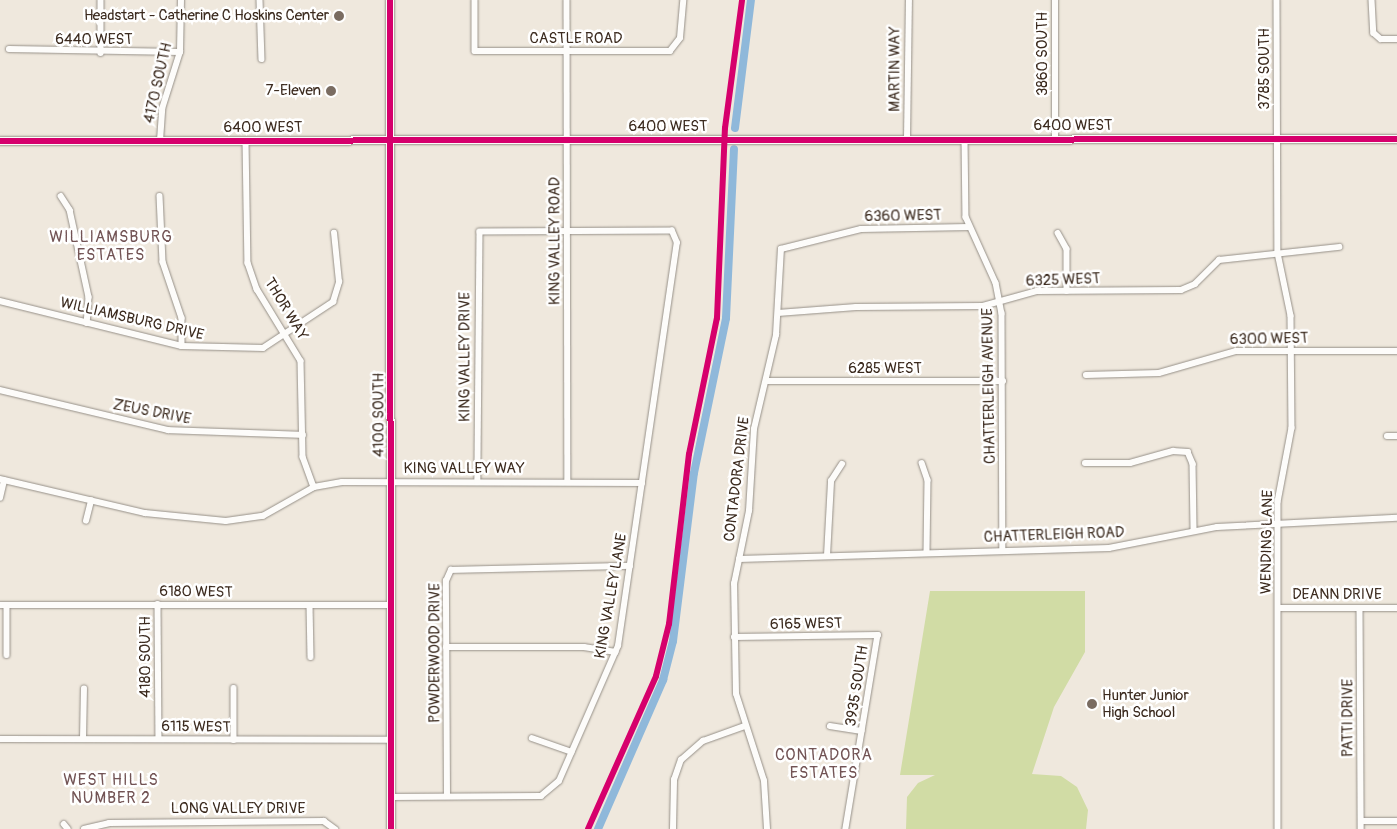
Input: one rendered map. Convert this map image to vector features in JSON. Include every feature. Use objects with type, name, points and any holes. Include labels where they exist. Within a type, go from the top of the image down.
[{"type":"street","points":[[100,0],[101,52]]},
{"type":"street","name":"4170 SOUTH","points":[[160,141],[162,109],[180,52],[181,0]]},
{"type":"street","points":[[260,0],[262,59]]},
{"type":"street","name":"4100 SOUTH","points":[[390,0],[391,829]]},
{"type":"street","name":"CASTLE ROAD","points":[[475,0],[475,51],[676,48],[683,0]]},
{"type":"street","name":"KING VALLEY ROAD","points":[[566,0],[568,482]]},
{"type":"street","name":"MARTIN WAY","points":[[907,139],[909,0]]},
{"type":"street","name":"3860 SOUTH","points":[[1055,0],[1055,139]]},
{"type":"street","name":"3785 SOUTH","points":[[1277,0],[1277,139]]},
{"type":"street","points":[[1372,0],[1374,33],[1382,39],[1397,38]]},
{"type":"street","name":"6440 WEST","points":[[9,49],[180,52]]},
{"type":"street","name":"CHATTERLEIGH AVENUE","points":[[965,139],[969,227],[1001,300],[1003,550]]},
{"type":"street","name":"WENDING LANE","points":[[1277,139],[1278,253],[1290,308],[1291,351],[1291,436],[1280,485],[1278,525],[1278,829]]},
{"type":"street","name":"6400 WEST","points":[[0,141],[1397,139]]},
{"type":"street","name":"THOR WAY","points":[[246,140],[248,263],[257,289],[287,335],[302,367],[304,463],[314,488]]},
{"type":"street","points":[[61,196],[70,210],[89,297],[87,323]]},
{"type":"street","points":[[160,196],[163,262],[183,322],[182,346]]},
{"type":"street","name":"6360 WEST","points":[[781,249],[861,229],[969,227]]},
{"type":"street","name":"KING VALLEY DRIVE","points":[[478,482],[480,232],[567,229]]},
{"type":"street","name":"KING VALLEY LANE","points":[[391,797],[544,795],[556,785],[616,652],[677,243],[674,233],[567,229]]},
{"type":"street","name":"WILLIAMSBURG DRIVE","points":[[0,301],[182,346],[263,348],[287,335],[335,298],[338,250],[334,233]]},
{"type":"street","points":[[1058,233],[1066,249],[1067,291]]},
{"type":"street","name":"6325 WEST","points":[[778,313],[856,307],[980,306],[1033,291],[1181,290],[1195,284],[1219,260],[1339,247]]},
{"type":"street","name":"CONTADORA DRIVE","points":[[767,829],[764,781],[736,694],[734,637],[739,559],[749,511],[754,429],[767,381],[778,313],[781,249]]},
{"type":"street","name":"6300 WEST","points":[[1086,375],[1159,373],[1221,353],[1397,351]]},
{"type":"street","name":"6285 WEST","points":[[767,381],[1003,381]]},
{"type":"street","name":"ZEUS DRIVE","points":[[0,390],[168,430],[303,434]]},
{"type":"street","points":[[1387,436],[1397,436]]},
{"type":"street","points":[[1085,463],[1130,463],[1173,451],[1188,452],[1193,464],[1194,530]]},
{"type":"street","points":[[922,463],[928,480],[927,551]]},
{"type":"street","points":[[828,556],[831,481],[842,464]]},
{"type":"street","points":[[0,498],[2,479]]},
{"type":"street","name":"KING VALLEY WAY","points":[[2,479],[91,501],[173,518],[240,521],[269,514],[314,488],[342,482],[642,483]]},
{"type":"street","points":[[86,521],[91,501]]},
{"type":"street","name":"CHATTERLEIGH ROAD","points":[[739,559],[927,551],[1119,547],[1194,530],[1397,518]]},
{"type":"street","name":"POWDERWOOD DRIVE","points":[[447,796],[446,581],[454,568],[630,566]]},
{"type":"street","name":"4180 SOUTH","points":[[158,604],[159,739]]},
{"type":"street","points":[[3,605],[7,655]]},
{"type":"street","name":"6180 WEST","points":[[3,605],[391,605]]},
{"type":"street","points":[[310,605],[311,657]]},
{"type":"street","name":"DEANN DRIVE","points":[[1278,608],[1397,608]]},
{"type":"street","name":"PATTI DRIVE","points":[[1360,608],[1361,829]]},
{"type":"street","name":"6165 WEST","points":[[734,637],[878,635]]},
{"type":"street","name":"3935 SOUTH","points":[[846,829],[878,635]]},
{"type":"street","points":[[446,647],[588,647],[616,652]]},
{"type":"street","points":[[234,688],[234,740]]},
{"type":"street","points":[[83,739],[84,689]]},
{"type":"street","points":[[673,829],[674,780],[681,760],[703,741],[745,726]]},
{"type":"street","points":[[830,726],[862,731]]},
{"type":"street","points":[[532,738],[572,752]]},
{"type":"street","name":"6115 WEST","points":[[0,739],[391,740]]},
{"type":"street","points":[[1361,821],[1397,821]]},
{"type":"street","name":"LONG VALLEY DRIVE","points":[[84,829],[102,823],[142,826],[334,827]]},
{"type":"green space","points":[[930,591],[1085,591],[1085,652],[1054,707],[1032,774],[1061,776],[1077,787],[1088,810],[1086,829],[906,829],[907,797],[918,783],[935,775],[900,775]]},
{"type":"waterway","points":[[735,128],[751,0]]},
{"type":"waterway","points":[[598,829],[663,680],[673,641],[694,473],[726,318],[734,149]]},
{"type":"cycle path","points":[[390,0],[391,829]]},
{"type":"cycle path","points":[[588,829],[656,676],[669,624],[689,454],[717,318],[725,128],[742,0]]},
{"type":"cycle path","points":[[0,141],[1397,139]]},
{"type":"place","name":"Headstart - Catherine C Hoskins Center","points":[[339,16]]},
{"type":"place","name":"7-Eleven","points":[[331,91]]},
{"type":"place","name":"Hunter Junior High School","points":[[1092,704]]},
{"type":"district","name":"WILLIAMSBURG ESTATES","points":[[111,246]]},
{"type":"district","name":"CONTADORA ESTATES","points":[[824,764]]},
{"type":"district","name":"WEST HILLS NUMBER 2","points":[[111,789]]}]
